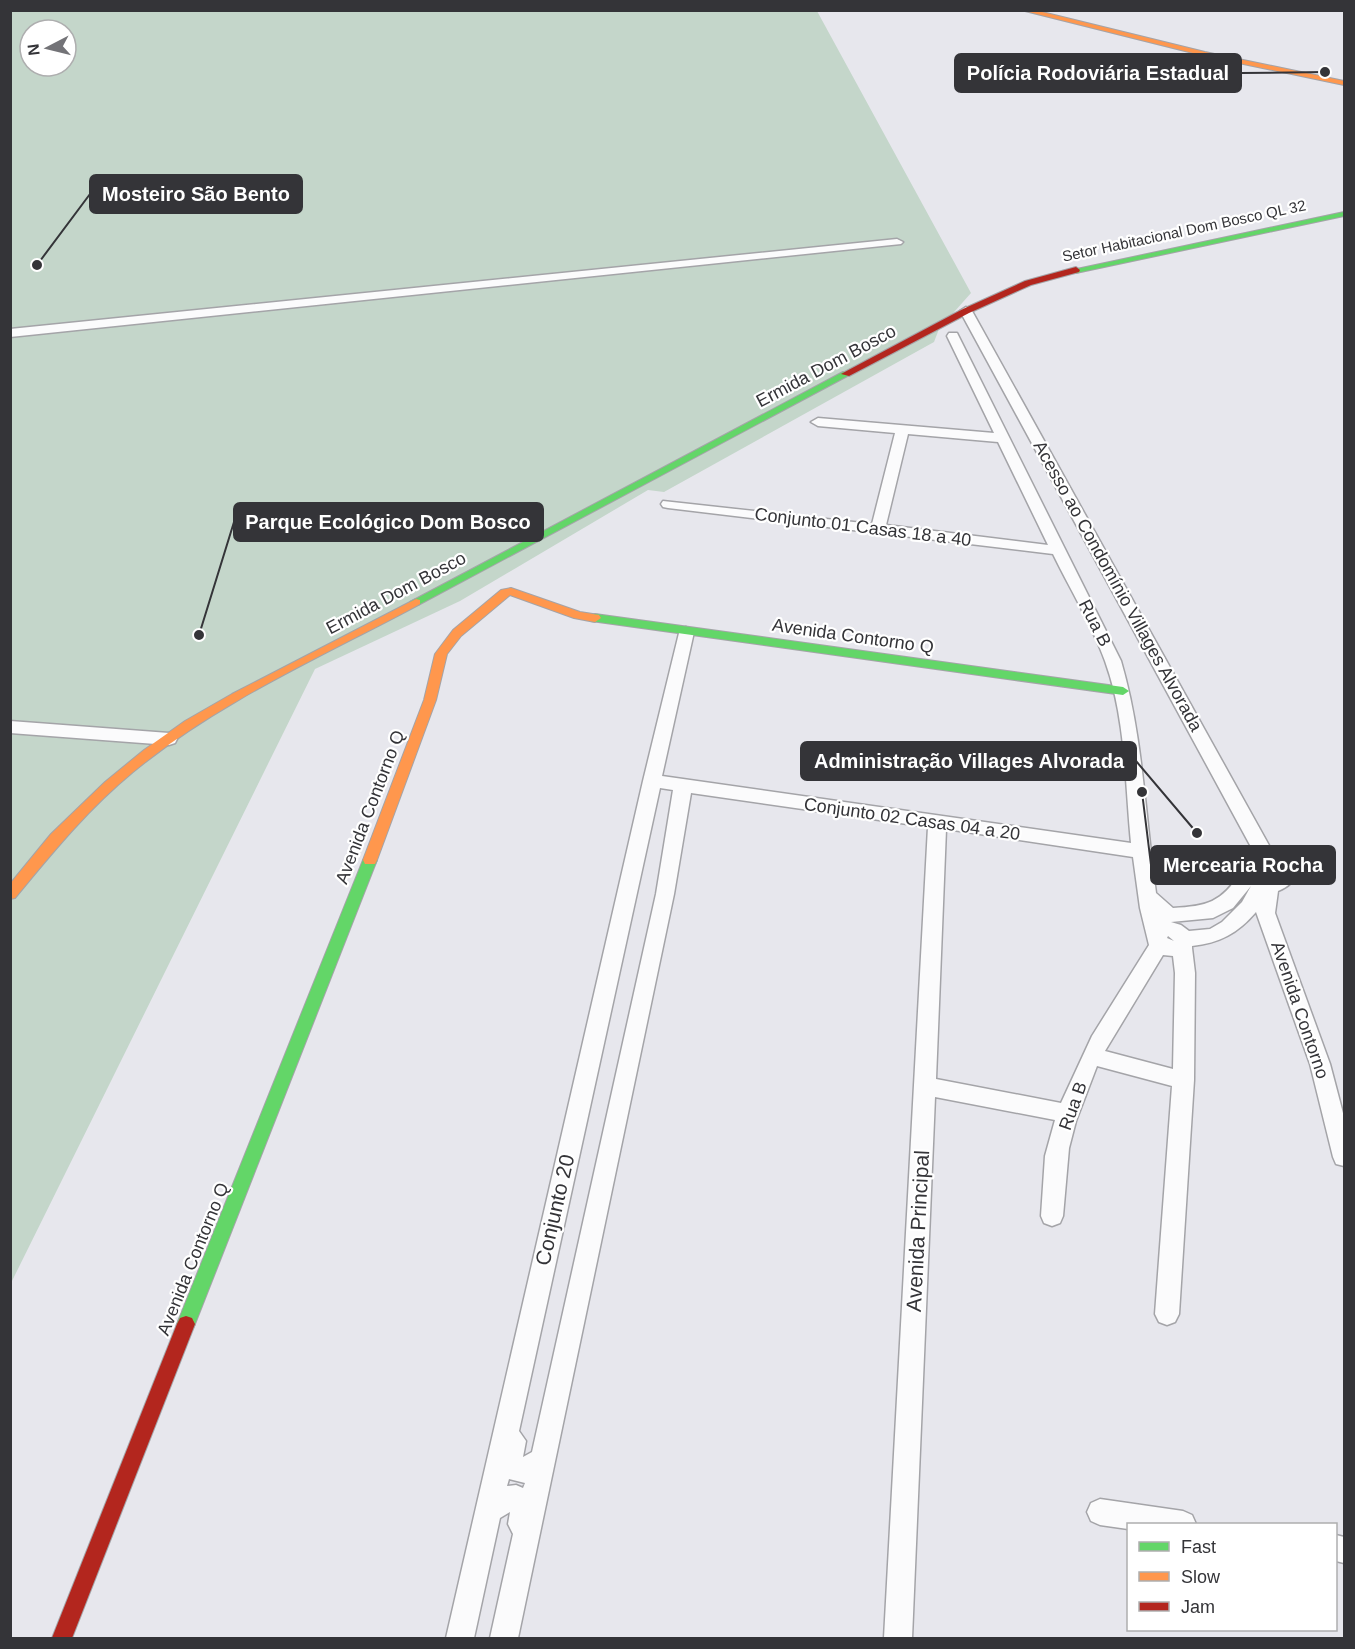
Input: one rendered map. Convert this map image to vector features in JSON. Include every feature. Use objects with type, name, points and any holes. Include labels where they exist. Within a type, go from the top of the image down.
[{"type":"street","points":[[1024,10],[1344,83]]},
{"type":"street","points":[[1073,10],[1344,70]]},
{"type":"street","points":[[1100,29],[1100,25],[1119,22]]},
{"type":"street","name":"Setor Habitacional Dom Bosco QL 32","points":[[966,311],[1028,283],[1093,265],[1344,214]]},
{"type":"street","points":[[10,333],[897,242]]},
{"type":"street","name":"Ermida Dom Bosco","points":[[10,894],[62,831],[117,780],[169,739],[210,711],[966,311]]},
{"type":"street","name":"Acesso ao Condomínio Villages Alvorada","points":[[966,311],[1269,862],[1283,870],[1286,876],[1284,881],[1266,882]]},
{"type":"street","name":"Rua B","points":[[953,336],[1113,661],[1123,691],[1133,751],[1140,852],[1148,896],[1160,908],[1166,928],[1129,989],[1093,1056],[1067,1113],[1058,1150],[1052,1216]]},
{"type":"street","points":[[818,422],[1003,438]]},
{"type":"street","points":[[879,530],[903,429]]},
{"type":"street","name":"Conjunto 01 Casas 18 a 40","points":[[668,504],[1057,550]]},
{"type":"street","name":"Avenida Contorno Q","points":[[62,1638],[397,791],[430,700],[441,654],[447,644],[505,592],[511,591],[578,615],[686,632],[1123,691]]},
{"type":"street","name":"Conjunto 20","points":[[460,1638],[686,632]]},
{"type":"street","points":[[10,727],[169,739]]},
{"type":"street","name":"Conjunto 02 Casas 04 a 20","points":[[652,781],[1140,852]]},
{"type":"street","points":[[504,1638],[662,905],[683,785]]},
{"type":"street","name":"Avenida Principal","points":[[898,1638],[937,823]]},
{"type":"street","points":[[1166,928],[1206,913],[1266,882]]},
{"type":"street","points":[[1166,928],[1173,950],[1187,942],[1215,935],[1225,930],[1251,904],[1266,882]]},
{"type":"street","name":"Avenida Contorno","points":[[1266,882],[1265,913],[1320,1064],[1344,1157]]},
{"type":"street","points":[[1166,928],[1187,942]]},
{"type":"street","points":[[1167,1314],[1184,1080],[1187,942]]},
{"type":"street","points":[[1093,1056],[1184,1080]]},
{"type":"street","points":[[925,1086],[1067,1113]]},
{"type":"street","points":[[512,1409],[515,1428],[510,1456],[513,1468],[525,1470],[542,1460]]},
{"type":"street","points":[[488,1511],[501,1500],[516,1498],[522,1503],[524,1509],[516,1546],[519,1560]]},
{"type":"street","points":[[1100,1512],[1176,1523]]},
{"type":"green space","points":[[11,11],[817,11],[971,293],[939,329],[934,342],[664,492],[648,490],[460,601],[315,669],[11,1283]]},
{"type":"traffic: fast","points":[[1076,270],[1344,214]]},
{"type":"traffic: fast","points":[[416,602],[846,374]]},
{"type":"traffic: fast","points":[[595,618],[1123,691]]},
{"type":"traffic: fast","points":[[186,1324],[370,860]]},
{"type":"traffic: slow","points":[[1024,10],[1205,54],[1344,83]]},
{"type":"traffic: slow","points":[[370,860],[430,700],[441,654],[457,633],[505,592],[511,591],[578,615],[595,618]]},
{"type":"traffic: slow","points":[[10,894],[73,819],[129,768],[169,738],[261,683],[416,602]]},
{"type":"traffic: jam","points":[[846,374],[966,311],[1028,283],[1076,270]]},
{"type":"traffic: jam","points":[[62,1638],[186,1324]]},
{"type":"place","name":"Polícia Rodoviária Estadual","points":[[1325,72]]},
{"type":"place","name":"Mosteiro São Bento","points":[[37,265]]},
{"type":"place","name":"Parque Ecológico Dom Bosco","points":[[199,635]]},
{"type":"place","name":"Mercearia Rocha","points":[[1142,792]]},
{"type":"place","name":"Administração Villages Alvorada","points":[[1197,833]]}]
